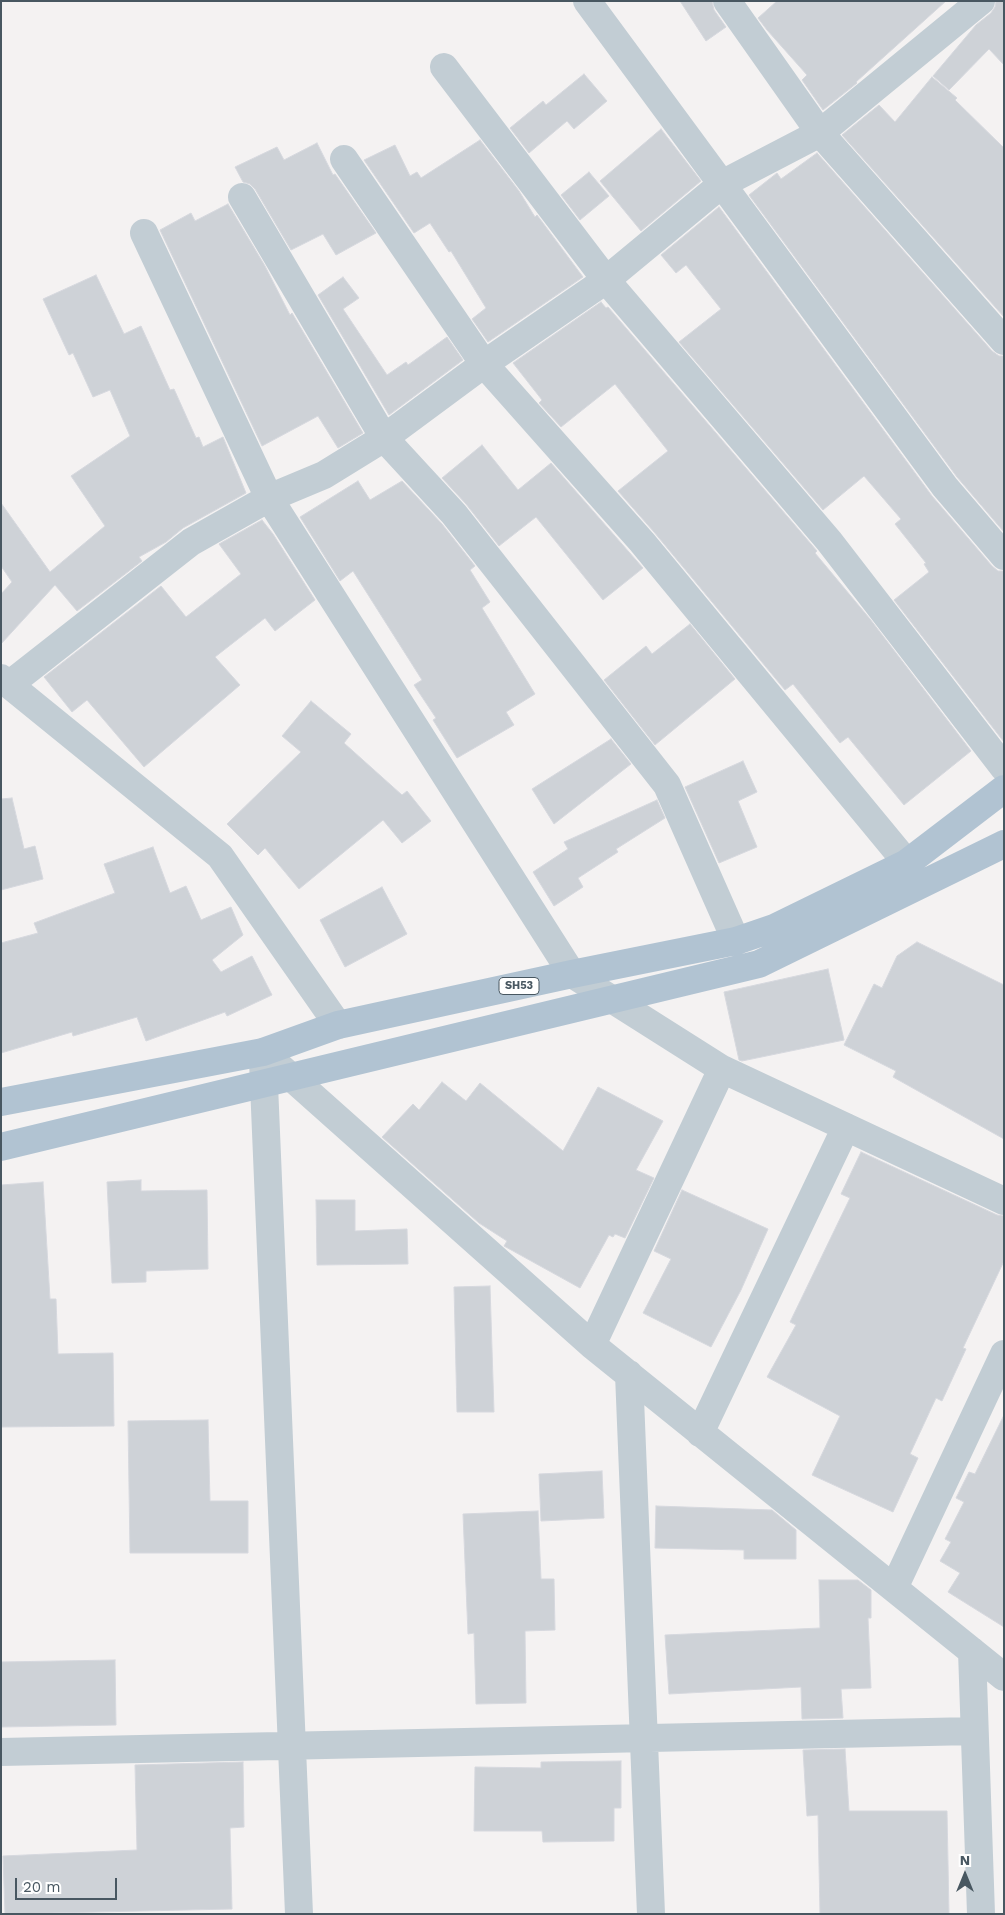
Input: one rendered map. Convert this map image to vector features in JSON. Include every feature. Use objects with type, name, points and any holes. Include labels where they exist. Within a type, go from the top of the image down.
[{"type":"main road","name":"SH53","points":[[1,1102],[263,1052],[338,1025],[736,940],[774,928],[907,863],[1004,789]]},
{"type":"main road","points":[[1,1148],[759,964],[1004,844]]},
{"type":"street","points":[[586,1],[945,487],[1004,556]]},
{"type":"street","points":[[727,1],[820,133],[1004,341]]},
{"type":"street","points":[[338,1025],[220,856],[6,681],[191,542],[268,498],[324,475],[384,438],[484,364],[606,280],[722,184],[820,133],[981,1]]},
{"type":"street","points":[[444,67],[606,280],[829,541],[1004,768]]},
{"type":"street","points":[[344,159],[484,364],[642,542],[907,863]]},
{"type":"street","points":[[242,197],[384,438],[454,514],[667,785],[736,940]]},
{"type":"street","points":[[144,233],[268,498],[572,974],[722,1069],[1004,1201]]},
{"type":"street","points":[[263,1052],[592,1345],[1004,1677]]},
{"type":"street","points":[[263,1052],[299,1914]]},
{"type":"street","points":[[592,1345],[722,1069]]},
{"type":"street","points":[[700,1433],[846,1127]]},
{"type":"street","points":[[894,1588],[1004,1354]]},
{"type":"street","points":[[629,1374],[651,1914]]},
{"type":"street","points":[[972,1651],[981,1914]]},
{"type":"street","points":[[1,1752],[974,1731]]},
{"type":"building","points":[[680,1],[712,1],[714,10],[726,27],[706,41]]},
{"type":"building","points":[[777,1],[946,1],[857,83],[823,110],[802,80],[807,75],[758,18]]},
{"type":"building","points":[[996,1],[1004,1],[1004,65],[989,49],[949,90],[933,76],[976,25],[991,13]]},
{"type":"building","points":[[584,74],[607,101],[574,129],[567,121],[529,153],[510,128],[543,101],[546,105]]},
{"type":"building","points":[[932,77],[957,98],[955,100],[1004,148],[1004,317],[842,135],[879,105],[895,122]]},
{"type":"building","points":[[661,129],[701,181],[641,231],[600,181]]},
{"type":"building","points":[[480,140],[519,191],[535,217],[537,215],[583,277],[488,342],[472,319],[486,308],[451,251],[449,252],[430,223],[414,233],[364,160],[395,145],[410,176],[417,172],[421,178]]},
{"type":"building","points":[[317,143],[333,175],[335,174],[376,233],[336,255],[323,234],[291,250],[255,189],[250,184],[243,182],[235,167],[277,147],[284,160]]},
{"type":"building","points":[[817,153],[992,351],[999,356],[1004,356],[1004,532],[957,477],[749,195],[777,173],[781,179]]},
{"type":"building","points":[[589,172],[609,196],[580,220],[561,195]]},
{"type":"building","points":[[228,204],[265,266],[290,315],[292,313],[363,433],[338,448],[318,416],[262,446],[160,230],[191,213],[195,221]]},
{"type":"building","points":[[719,207],[932,496],[992,566],[998,571],[1004,571],[1004,742],[894,600],[929,572],[924,564],[926,563],[895,524],[901,519],[864,476],[823,510],[679,342],[721,309],[686,265],[676,273],[661,255]]},
{"type":"building","points":[[96,275],[124,334],[141,326],[170,390],[174,389],[196,438],[199,437],[203,447],[223,437],[246,493],[183,528],[166,542],[139,557],[142,561],[77,611],[55,585],[1,644],[1,594],[12,582],[1,566],[1,503],[50,572],[105,526],[71,476],[130,436],[110,390],[93,397],[73,353],[69,355],[43,299]]},
{"type":"building","points":[[343,277],[359,298],[343,309],[387,375],[406,362],[408,365],[447,337],[463,360],[389,415],[318,295]]},
{"type":"building","points":[[601,302],[606,308],[608,307],[817,551],[815,553],[870,619],[971,751],[904,805],[848,737],[840,743],[793,684],[785,690],[618,491],[668,451],[615,384],[561,427],[539,403],[542,400],[513,363]]},
{"type":"building","points":[[482,445],[518,490],[551,463],[643,568],[603,600],[536,517],[499,546],[466,504],[442,478]]},
{"type":"building","points":[[358,481],[370,500],[402,481],[442,524],[475,566],[470,570],[490,602],[482,608],[535,694],[506,712],[514,725],[457,758],[433,720],[436,718],[414,685],[422,680],[353,571],[340,581],[300,517]]},
{"type":"building","points":[[262,520],[315,600],[275,631],[265,618],[215,657],[240,685],[144,767],[87,700],[72,712],[44,677],[161,586],[186,617],[241,574],[219,544]]},
{"type":"building","points":[[690,624],[735,679],[655,745],[604,680],[646,646],[652,654]]},
{"type":"building","points":[[311,701],[351,734],[344,743],[402,795],[407,791],[431,821],[402,843],[383,820],[299,889],[265,848],[258,855],[227,824],[301,752],[282,736]]},
{"type":"building","points":[[611,739],[631,764],[554,824],[532,789]]},
{"type":"building","points":[[743,761],[757,792],[738,801],[757,847],[719,863],[685,787]]},
{"type":"building","points":[[12,798],[24,849],[35,846],[43,879],[1,890],[1,799]]},
{"type":"building","points":[[657,800],[665,818],[616,849],[618,852],[578,878],[583,887],[554,906],[533,872],[568,849],[564,842]]},
{"type":"building","points":[[153,847],[170,893],[186,886],[201,920],[231,907],[243,935],[212,960],[221,972],[252,956],[272,995],[227,1016],[225,1012],[146,1041],[137,1017],[73,1036],[72,1032],[1,1053],[1,943],[38,933],[34,923],[115,893],[104,864]]},
{"type":"building","points":[[382,887],[407,934],[345,967],[320,920]]},
{"type":"building","points":[[917,942],[1004,985],[1004,1139],[893,1077],[896,1071],[844,1045],[874,984],[882,988],[897,956]]},
{"type":"building","points":[[828,969],[844,1040],[742,1061],[739,1060],[724,992]]},
{"type":"building","points":[[442,1082],[466,1101],[480,1083],[563,1151],[598,1087],[663,1121],[636,1170],[654,1178],[625,1238],[615,1234],[613,1237],[609,1235],[580,1288],[504,1246],[507,1241],[479,1223],[382,1137],[413,1104],[419,1110]]},
{"type":"building","points":[[861,1152],[997,1215],[1004,1216],[1004,1261],[963,1348],[966,1349],[942,1401],[936,1398],[910,1454],[918,1458],[893,1512],[812,1475],[840,1416],[767,1377],[796,1325],[790,1322],[850,1198],[841,1194]]},
{"type":"building","points":[[141,1180],[141,1191],[207,1190],[208,1269],[146,1271],[146,1282],[112,1283],[107,1182]]},
{"type":"building","points":[[43,1182],[50,1299],[56,1299],[58,1354],[113,1353],[114,1426],[1,1427],[1,1185]]},
{"type":"building","points":[[682,1190],[768,1229],[741,1290],[711,1347],[643,1313],[671,1259],[654,1251]]},
{"type":"building","points":[[316,1200],[355,1200],[355,1231],[407,1229],[408,1264],[317,1265]]},
{"type":"building","points":[[490,1286],[494,1412],[457,1412],[454,1287]]},
{"type":"building","points":[[1004,1415],[1004,1627],[948,1592],[960,1573],[940,1561],[951,1542],[945,1539],[964,1502],[956,1498],[969,1472],[975,1474]]},
{"type":"building","points":[[208,1420],[210,1501],[248,1501],[248,1553],[130,1553],[128,1421]]},
{"type":"building","points":[[602,1471],[604,1518],[541,1521],[539,1474]]},
{"type":"building","points":[[656,1506],[772,1510],[796,1530],[796,1559],[744,1559],[744,1550],[655,1548]]},
{"type":"building","points":[[538,1511],[541,1579],[554,1579],[555,1630],[525,1631],[526,1703],[476,1704],[474,1633],[468,1634],[463,1514]]},
{"type":"building","points":[[819,1580],[858,1580],[871,1590],[871,1618],[868,1618],[871,1688],[841,1689],[843,1718],[802,1719],[801,1687],[669,1694],[665,1635],[820,1628]]},
{"type":"building","points":[[115,1660],[116,1725],[1,1727],[1,1662]]},
{"type":"building","points":[[845,1749],[849,1811],[947,1811],[949,1914],[820,1914],[818,1815],[807,1816],[803,1750]]},
{"type":"building","points":[[621,1761],[621,1808],[614,1808],[614,1841],[543,1842],[542,1831],[474,1831],[475,1767],[541,1768],[541,1762]]},
{"type":"building","points":[[243,1762],[244,1827],[230,1828],[232,1909],[5,1914],[3,1856],[137,1850],[135,1765]]}]
